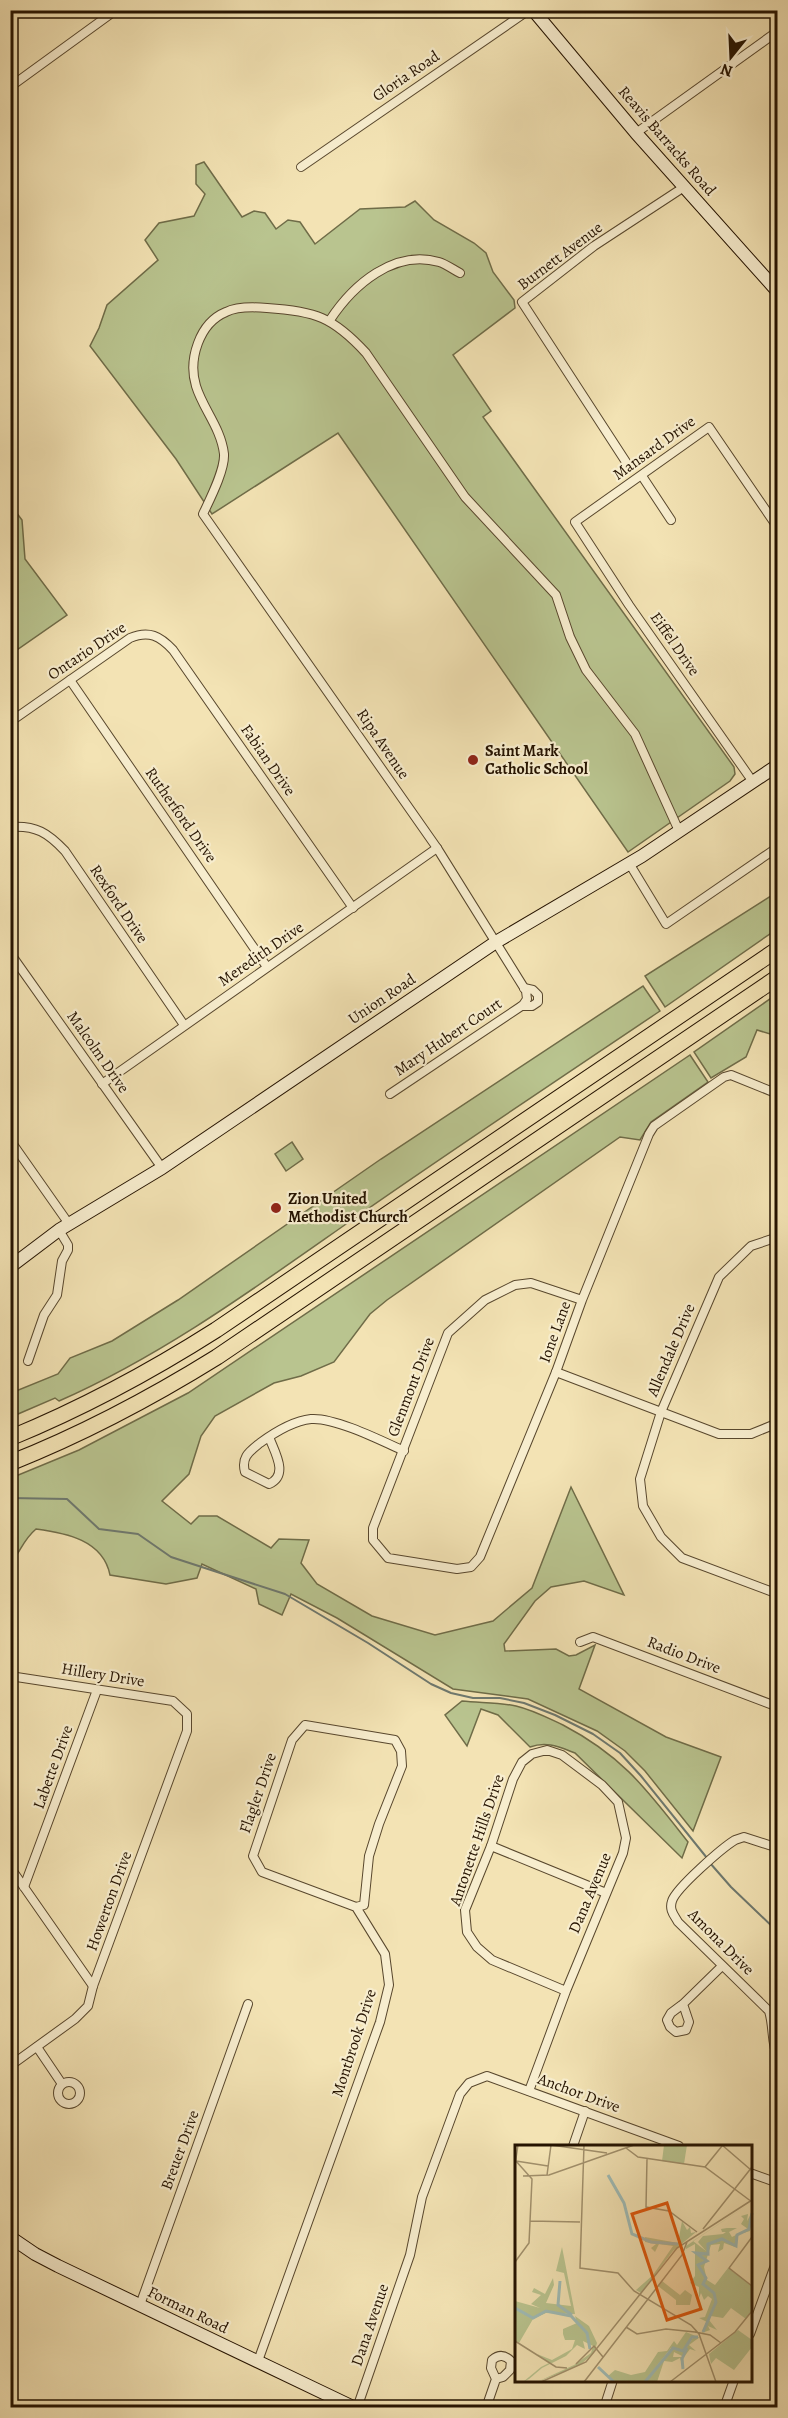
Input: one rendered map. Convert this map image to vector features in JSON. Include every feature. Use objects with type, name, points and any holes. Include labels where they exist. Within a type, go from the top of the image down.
[{"type":"highway","points":[[10,1438],[92,1402],[196,1343],[777,949]]},
{"type":"highway","points":[[10,1463],[100,1424],[177,1382],[217,1357],[777,977]]},
{"type":"main road","name":"Reavis Barracks Road","points":[[531,10],[777,292]]},
{"type":"main road","name":"Union Road","points":[[10,1267],[64,1227],[162,1168],[496,942],[629,863],[777,765]]},
{"type":"main road","name":"Forman Road","points":[[10,2237],[35,2254],[356,2408]]},
{"type":"street","points":[[10,87],[116,10]]},
{"type":"street","name":"Gloria Road","points":[[301,167],[531,10]]},
{"type":"street","points":[[636,133],[777,31]]},
{"type":"street","name":"Burnett Avenue","points":[[626,462],[522,302],[594,246],[684,187]]},
{"type":"street","points":[[460,273],[440,262],[417,259],[394,263],[367,280],[344,300],[330,320],[348,333],[366,353],[465,497],[556,595],[570,637],[586,670],[635,734],[679,831]]},
{"type":"street","name":"Ripa Avenue","points":[[330,320],[295,310],[257,307],[226,312],[205,328],[192,358],[196,386],[214,423],[224,455],[216,486],[203,514],[437,848],[524,988]]},
{"type":"street","name":"Mansard Drive","points":[[576,522],[709,427],[777,528]]},
{"type":"street","points":[[642,476],[671,520]]},
{"type":"street","name":"Eiffel Drive","points":[[576,522],[629,605],[753,782]]},
{"type":"street","name":"Ontario Drive","points":[[10,722],[130,638],[147,633],[153,635]]},
{"type":"street","name":"Fabian Drive","points":[[153,635],[173,650],[353,908]]},
{"type":"street","name":"Rutherford Drive","points":[[70,680],[267,967]]},
{"type":"street","name":"Rexford Drive","points":[[10,827],[23,826],[40,829],[51,836],[65,851],[184,1025]]},
{"type":"street","points":[[629,863],[666,924],[777,847]]},
{"type":"street","name":"Meredith Drive","points":[[102,1084],[437,848]]},
{"type":"street","name":"Malcolm Drive","points":[[10,953],[162,1168]]},
{"type":"street","name":"Mary Hubert Court","points":[[390,1094],[524,1002],[532,1006],[538,1002],[538,995],[533,990],[524,988]]},
{"type":"street","name":"Ione Lane","points":[[373,1528],[373,1540],[388,1558],[457,1569],[471,1567],[480,1557],[654,1126],[724,1077],[731,1076],[777,1094]]},
{"type":"street","points":[[10,1140],[64,1227],[68,1245],[62,1261],[57,1295],[44,1315],[28,1361]]},
{"type":"street","name":"Allendale Drive","points":[[777,1237],[751,1246],[719,1277],[661,1412],[639,1479],[643,1506],[661,1537],[682,1558],[777,1594]]},
{"type":"street","name":"Glenmont Drive","points":[[373,1528],[448,1333],[485,1300],[515,1285],[531,1283],[582,1300]]},
{"type":"street","points":[[556,1372],[719,1434],[751,1434],[777,1423]]},
{"type":"street","points":[[270,1437],[280,1475],[275,1482],[269,1484],[245,1473],[243,1464],[246,1454],[270,1437],[296,1422],[313,1419],[329,1422],[404,1450]]},
{"type":"street","name":"Radio Drive","points":[[580,1642],[592,1637],[777,1707]]},
{"type":"street","name":"Hillery Drive","points":[[10,1676],[173,1701],[187,1714]]},
{"type":"street","name":"Labette Drive","points":[[24,1887],[97,1690]]},
{"type":"street","name":"Howerton Drive","points":[[10,2066],[75,2019],[88,2006],[93,1986],[187,1731],[187,1714]]},
{"type":"street","name":"Flagler Drive","points":[[305,1725],[395,1740],[401,1751],[402,1766],[378,1824],[369,1856],[364,1905],[356,1907],[262,1872],[253,1856],[292,1740],[305,1725]]},
{"type":"street","name":"Dana Avenue","points":[[529,2091],[566,1991],[623,1853],[626,1838],[618,1802],[602,1785],[562,1755],[547,1750],[532,1754]]},
{"type":"street","name":"Antonette Hills Drive","points":[[532,1754],[522,1762],[513,1779],[491,1846],[465,1910],[467,1932],[477,1947],[492,1960],[566,1991]]},
{"type":"street","name":"Amona Drive","points":[[777,1848],[744,1837],[735,1840],[691,1878],[672,1899],[670,1910],[678,1922],[769,2011],[774,2025],[777,2058]]},
{"type":"street","points":[[491,1846],[606,1893]]},
{"type":"street","points":[[10,1867],[93,1986]]},
{"type":"street","name":"Montbrook Drive","points":[[258,2361],[380,2022],[389,1985],[385,1954],[356,1907]]},
{"type":"street","points":[[683,2004],[722,1966]]},
{"type":"street","name":"Breuer Drive","points":[[140,2305],[249,2004]]},
{"type":"street","points":[[37,2047],[62,2084]]},
{"type":"street","name":"Anchor Drive","points":[[469,2083],[487,2076],[676,2145]]},
{"type":"street","name":"Dana Avenue","points":[[356,2408],[410,2255],[422,2197],[460,2094],[469,2083]]},
{"type":"street","points":[[573,2145],[585,2111]]},
{"type":"street","points":[[752,2174],[777,2182]]},
{"type":"street","points":[[752,2328],[777,2257]]},
{"type":"street","points":[[486,2408],[496,2379]]},
{"type":"street","points":[[603,2407],[612,2382]]},
{"type":"street","points":[[724,2408],[733,2382]]},
{"type":"street","points":[[10,2394],[14,2398],[13,2408]]},
{"type":"green space","points":[[204,162],[242,217],[254,211],[265,213],[276,229],[288,220],[300,222],[315,244],[360,209],[405,207],[415,201],[434,220],[474,243],[486,253],[493,272],[514,300],[515,308],[453,355],[491,411],[483,417],[734,767],[735,774],[730,781],[628,852],[338,433],[212,514],[176,459],[90,346],[107,305],[158,260],[145,240],[159,223],[194,216],[205,194],[196,184],[196,165]]},
{"type":"green space","points":[[10,504],[22,520],[25,559],[67,615],[11,654]]},
{"type":"green space","points":[[777,892],[777,929],[665,1007],[645,976]]},
{"type":"green space","points":[[643,986],[660,1011],[250,1291],[138,1362],[59,1401],[55,1398],[11,1417],[11,1393],[58,1374],[70,1358],[112,1341],[178,1300],[381,1159]]},
{"type":"green space","points":[[777,994],[777,1036],[757,1030],[746,1057],[711,1078],[694,1052]]},
{"type":"green space","points":[[690,1055],[708,1082],[651,1122],[640,1140],[620,1137],[387,1300],[370,1314],[334,1362],[301,1376],[274,1383],[215,1416],[201,1436],[189,1474],[162,1501],[191,1524],[199,1516],[217,1516],[271,1548],[279,1539],[309,1540],[301,1563],[317,1584],[372,1616],[435,1635],[493,1621],[532,1588],[571,1487],[624,1595],[584,1581],[551,1587],[535,1601],[504,1644],[505,1651],[556,1649],[569,1656],[576,1655],[595,1645],[579,1689],[666,1737],[721,1757],[693,1831],[645,1771],[625,1751],[597,1731],[528,1699],[453,1689],[337,1618],[291,1594],[282,1615],[259,1604],[256,1589],[202,1564],[197,1578],[166,1584],[110,1575],[100,1554],[82,1540],[36,1529],[11,1563],[11,1478],[79,1450],[188,1393]]},
{"type":"green space","points":[[292,1142],[303,1159],[286,1171],[275,1154]]},
{"type":"green space","points":[[462,1701],[516,1706],[540,1714],[602,1749],[619,1762],[647,1791],[688,1842],[682,1858],[575,1753],[547,1745],[530,1747],[498,1715],[481,1709],[467,1746],[445,1715]]},
{"type":"waterway","points":[[10,1498],[67,1499],[99,1529],[138,1534],[171,1557],[285,1594],[368,1643],[431,1684],[451,1693],[473,1698],[500,1698],[524,1703],[593,1734],[620,1753],[707,1858]]},
{"type":"waterway","points":[[710,1863],[731,1887],[778,1932]]},
{"type":"place","name":"Saint Mark Catholic School","points":[[473,760]]},
{"type":"place","name":"Zion United Methodist Church","points":[[276,1208]]}]
